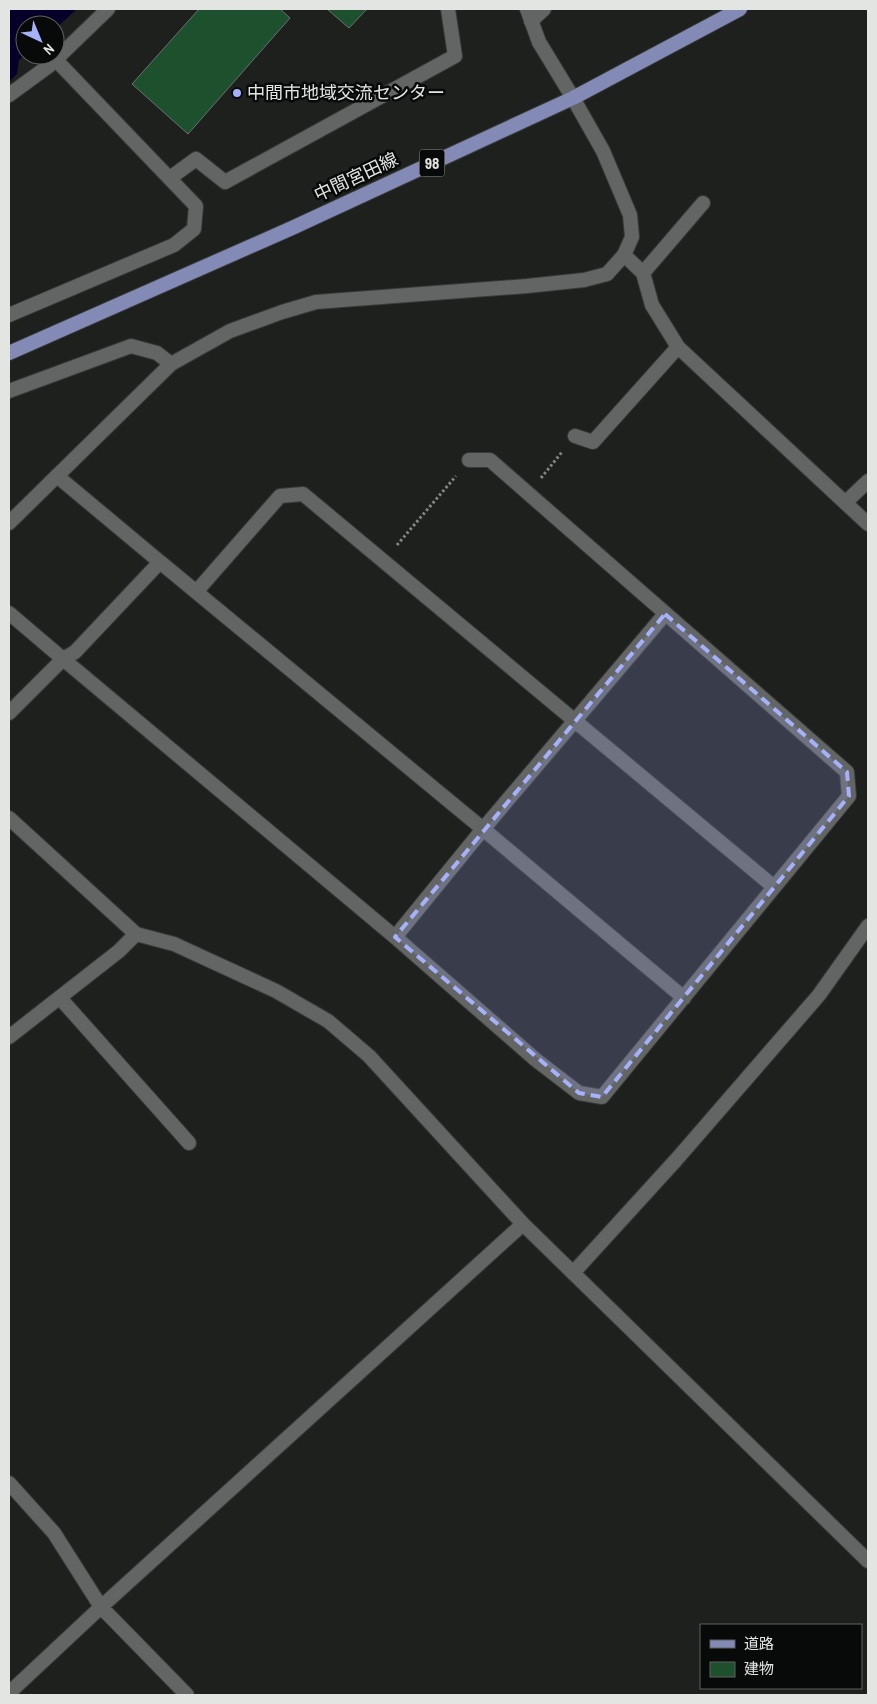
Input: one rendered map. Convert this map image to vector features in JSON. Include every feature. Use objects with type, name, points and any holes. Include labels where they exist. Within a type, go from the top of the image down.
[{"type":"main road","name":"中間宮田線","points":[[9,353],[292,228],[573,98],[740,9]]},
{"type":"street","points":[[65,51],[108,9]]},
{"type":"street","points":[[170,178],[196,159],[225,182],[455,56],[448,9]]},
{"type":"street","points":[[9,523],[171,364],[230,331],[316,302],[527,286],[584,280],[607,274],[624,255],[632,237],[630,215],[603,151],[539,42],[529,15],[544,9]]},
{"type":"street","points":[[9,95],[49,65]]},
{"type":"street","points":[[9,315],[174,245],[194,229],[196,206],[61,65]]},
{"type":"street","points":[[642,273],[703,204]]},
{"type":"street","points":[[624,255],[642,273],[652,304],[678,347],[868,524]]},
{"type":"street","points":[[9,391],[131,346],[157,353],[171,364]]},
{"type":"street","points":[[575,436],[593,442],[678,347]]},
{"type":"street","points":[[9,613],[395,937],[536,1060],[579,1093],[602,1097],[849,796],[847,772],[490,460],[469,460]]},
{"type":"street","points":[[57,476],[684,998]]},
{"type":"street","points":[[846,502],[868,481]]},
{"type":"street","points":[[196,592],[280,496],[304,494],[774,888]]},
{"type":"street","points":[[9,713],[63,659],[75,652],[160,562]]},
{"type":"street","points":[[395,937],[483,829],[665,614]]},
{"type":"street","points":[[9,818],[136,934],[174,944],[276,990],[328,1021],[368,1056],[523,1224],[868,1561]]},
{"type":"street","points":[[574,1273],[676,1160],[819,995],[868,926]]},
{"type":"street","points":[[9,1037],[120,951],[136,934]]},
{"type":"street","points":[[60,998],[189,1143]]},
{"type":"street","points":[[9,1693],[101,1607],[523,1224]]},
{"type":"street","points":[[9,1483],[54,1533],[101,1607],[187,1695]]},
{"type":"path","points":[[528,494],[575,436]]},
{"type":"path","points":[[384,561],[469,460]]},
{"type":"highlighted area","points":[[665,614],[847,772],[849,796],[602,1097],[579,1093],[395,937]]},
{"type":"shaded area","points":[[9,9],[77,9],[65,20],[65,15],[15,15],[15,65],[18,65],[17,74],[9,82]]},
{"type":"building","points":[[199,9],[280,9],[290,18],[188,134],[132,84]]},
{"type":"building","points":[[327,9],[367,9],[349,28]]},
{"type":"place","name":"中間市地域交流センター","points":[[237,93]]}]
